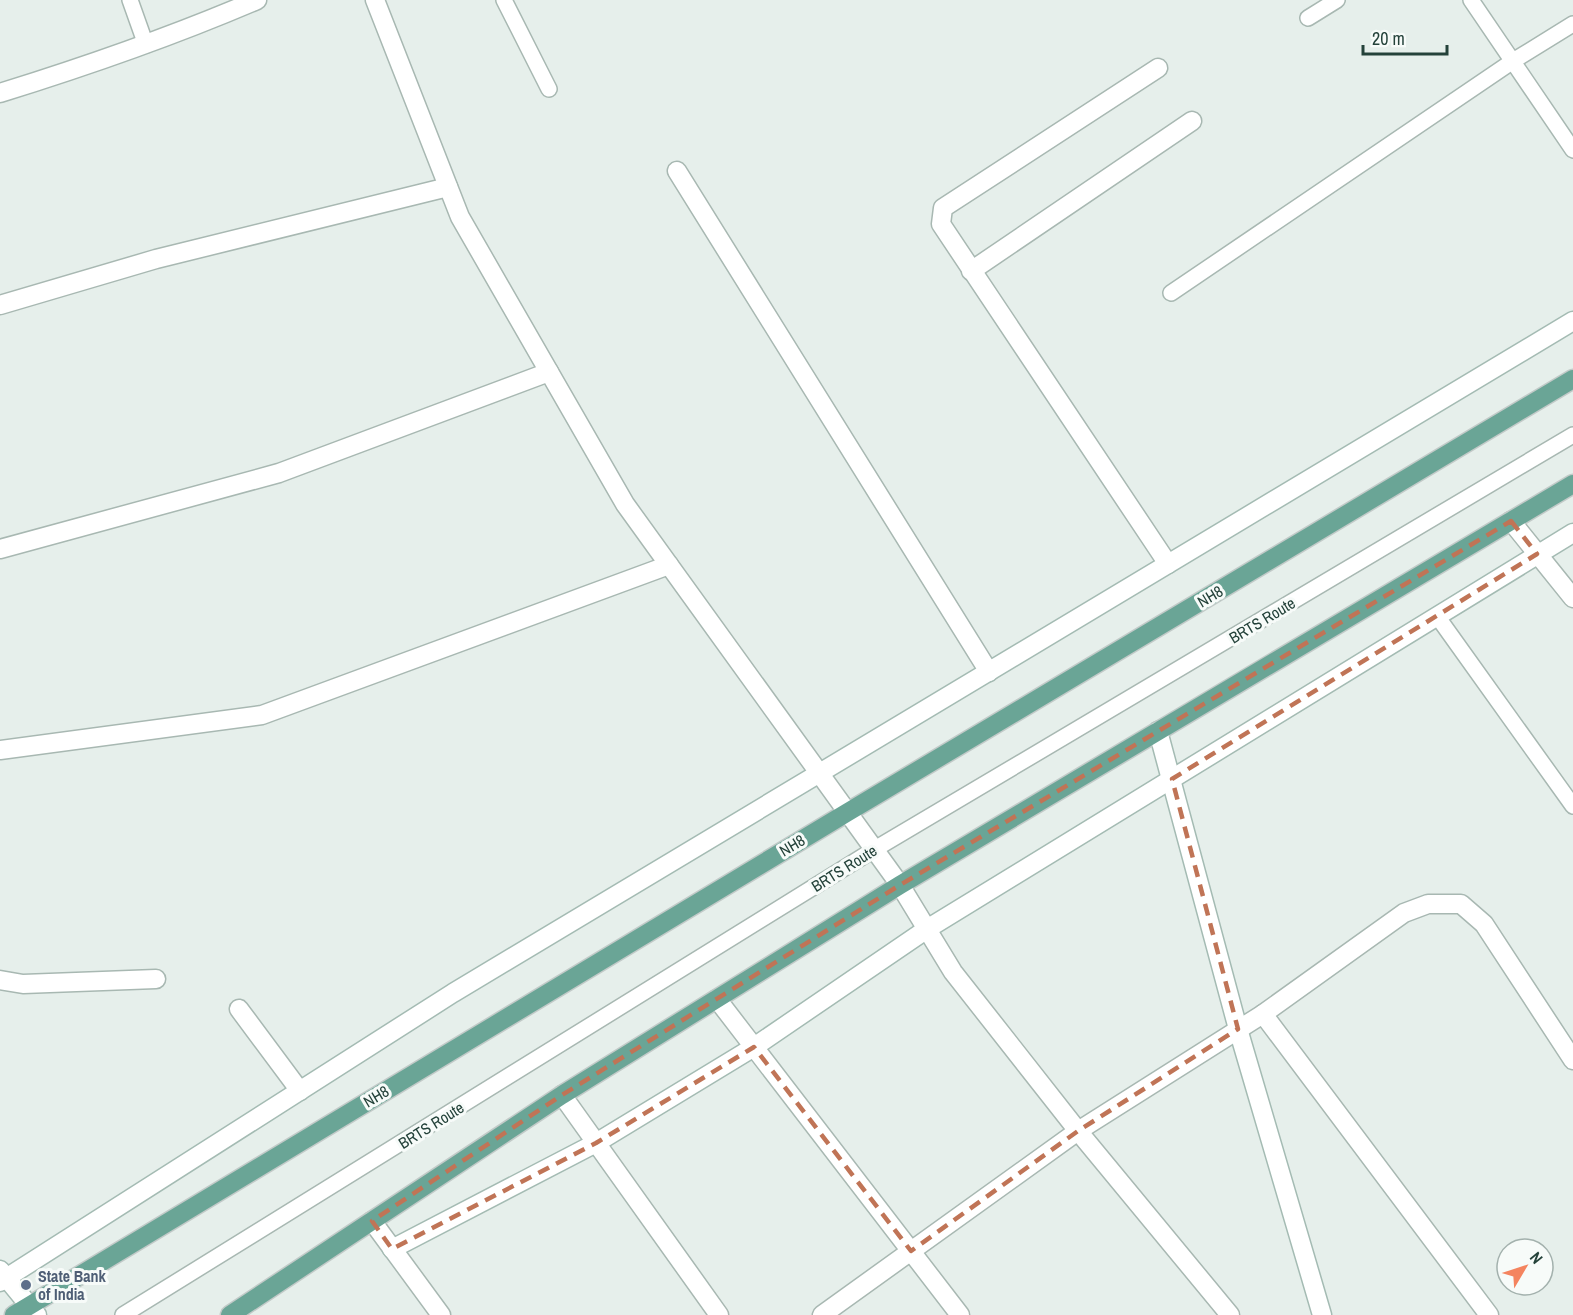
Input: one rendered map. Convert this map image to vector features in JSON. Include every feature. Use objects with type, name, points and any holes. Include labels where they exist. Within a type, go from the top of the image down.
[{"type":"main road","name":"NH8","points":[[14,1315],[34,1310],[848,812],[1573,379]]},
{"type":"main road","points":[[230,1315],[562,1095],[900,885],[1573,484]]},
{"type":"street","points":[[0,93],[193,28],[257,0]]},
{"type":"street","points":[[375,0],[460,217],[625,504],[875,849],[900,885],[953,972],[1078,1131],[1230,1315]]},
{"type":"street","points":[[1158,68],[943,208],[941,225],[1168,564]]},
{"type":"street","points":[[971,271],[1192,121]]},
{"type":"street","points":[[677,171],[989,672]]},
{"type":"street","points":[[0,305],[156,259],[448,187]]},
{"type":"street","points":[[34,1310],[2,1277],[453,993],[1573,321]]},
{"type":"street","points":[[0,549],[279,473],[549,372]]},
{"type":"street","points":[[1510,521],[1573,598]]},
{"type":"street","points":[[392,1249],[596,1143],[754,1047],[927,928],[1573,533]]},
{"type":"street","points":[[0,750],[262,715],[669,566]]},
{"type":"street","points":[[1158,731],[1238,1029],[1322,1315]]},
{"type":"street","points":[[822,1315],[1078,1131],[1263,1014],[1404,913],[1428,904],[1461,904],[1484,924],[1573,1060]]},
{"type":"street","points":[[0,980],[23,984],[156,980]]},
{"type":"street","points":[[717,999],[960,1315]]},
{"type":"street","points":[[239,1009],[300,1091]]},
{"type":"street","points":[[1263,1014],[1489,1315]]},
{"type":"street","points":[[562,1095],[719,1315]]},
{"type":"street","points":[[372,1221],[441,1315]]},
{"type":"lane","points":[[130,0],[146,45]]},
{"type":"lane","points":[[504,0],[549,88]]},
{"type":"lane","points":[[1308,18],[1337,0]]},
{"type":"lane","points":[[1472,0],[1573,150]]},
{"type":"lane","points":[[1171,293],[1513,61],[1573,24]]},
{"type":"lane","name":"BRTS Route","points":[[123,1315],[875,849],[1573,435]]},
{"type":"lane","points":[[1437,616],[1573,806]]},
{"type":"highlighted area","points":[[1511,521],[1537,554],[1172,779],[1238,1029],[1078,1131],[911,1251],[754,1047],[596,1143],[392,1249],[372,1221],[562,1095],[900,885]]},
{"type":"place","name":"State Bank of India","points":[[26,1285]]}]
